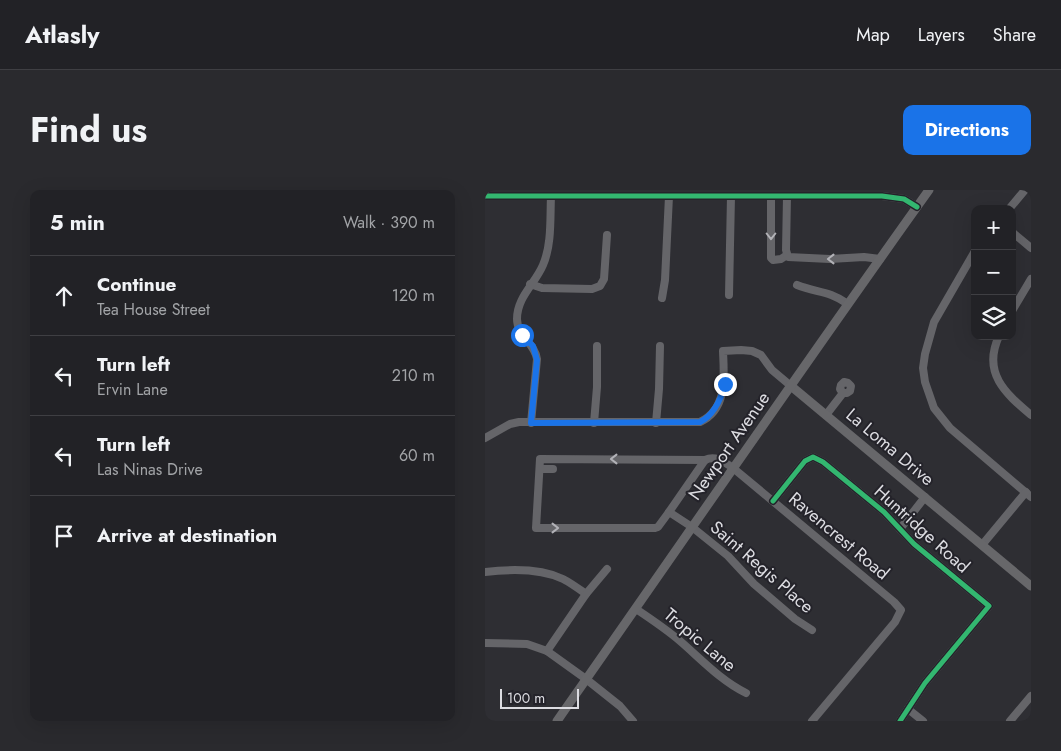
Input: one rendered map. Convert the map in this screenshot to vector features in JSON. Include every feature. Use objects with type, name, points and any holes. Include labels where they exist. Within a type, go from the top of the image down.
[{"type":"main road","name":"Newport Avenue","points":[[557,721],[929,190]]},
{"type":"main road","name":"La Loma Drive","points":[[791,386],[1031,586]]},
{"type":"street","points":[[1012,205],[1025,190]]},
{"type":"street","points":[[485,196],[500,193],[551,196],[669,196],[708,193],[731,196],[787,196],[798,193],[864,193],[900,198],[917,207]]},
{"type":"street","points":[[531,423],[536,352],[522,335],[518,328],[517,320],[519,303],[543,266],[547,256],[551,196]]},
{"type":"street","points":[[662,298],[665,280],[669,196]]},
{"type":"street","points":[[729,295],[731,196]]},
{"type":"street","points":[[771,196],[771,258],[773,260],[781,260],[787,255]]},
{"type":"street","points":[[787,196],[787,255]]},
{"type":"street","points":[[530,284],[542,288],[592,289],[600,286],[604,279],[607,235]]},
{"type":"street","points":[[1016,235],[1031,248]]},
{"type":"street","points":[[787,255],[788,257],[830,259],[864,257],[880,259]]},
{"type":"street","points":[[971,258],[934,322],[928,338],[923,368],[925,382],[934,408],[950,428],[1028,495],[982,545]]},
{"type":"street","points":[[1016,305],[1031,279]]},
{"type":"street","points":[[797,285],[828,292],[848,304]]},
{"type":"street","points":[[998,340],[993,356],[996,378],[1009,396],[1031,415]]},
{"type":"street","points":[[594,423],[597,387],[597,346]]},
{"type":"street","points":[[485,438],[510,424],[656,423],[659,389],[659,346]]},
{"type":"street","name":"La Loma Drive","points":[[656,423],[692,423],[706,419],[714,410],[725,384],[723,351],[752,351],[761,355],[772,370],[791,386]]},
{"type":"street","points":[[826,415],[843,393]]},
{"type":"street","name":"Huntridge Road","points":[[773,501],[805,461],[813,457],[823,462],[877,506],[915,544],[989,606],[925,683],[908,709]]},
{"type":"street","name":"Ravencrest Road","points":[[540,469],[540,459],[705,460],[714,458],[720,460],[733,468],[894,602],[901,610],[895,622],[812,721]]},
{"type":"street","points":[[553,469],[540,469],[536,528],[655,528],[669,512],[705,460]]},
{"type":"street","points":[[900,530],[925,497]]},
{"type":"street","name":"Saint Regis Place","points":[[669,512],[692,527],[728,556],[753,584],[795,619],[812,630]]},
{"type":"street","points":[[547,651],[607,569]]},
{"type":"street","points":[[485,572],[533,571],[548,573],[564,579],[587,594]]},
{"type":"street","name":"Tropic Lane","points":[[636,609],[679,640],[707,666],[733,686],[746,693]]},
{"type":"street","points":[[485,643],[520,643],[537,646],[547,651],[620,706],[633,721]]},
{"type":"street","points":[[1014,720],[1031,696]]},
{"type":"street","points":[[900,721],[908,709],[923,721]]},
{"type":"cycle path","points":[[485,196],[882,196],[904,199],[917,207]]},
{"type":"cycle path","points":[[773,501],[805,461],[813,457],[823,462],[884,512],[914,544],[989,606],[925,683],[900,721]]},
{"type":"route","points":[[522,335],[533,346],[537,360],[531,423],[700,422],[706,419],[714,410],[725,384]]}]
